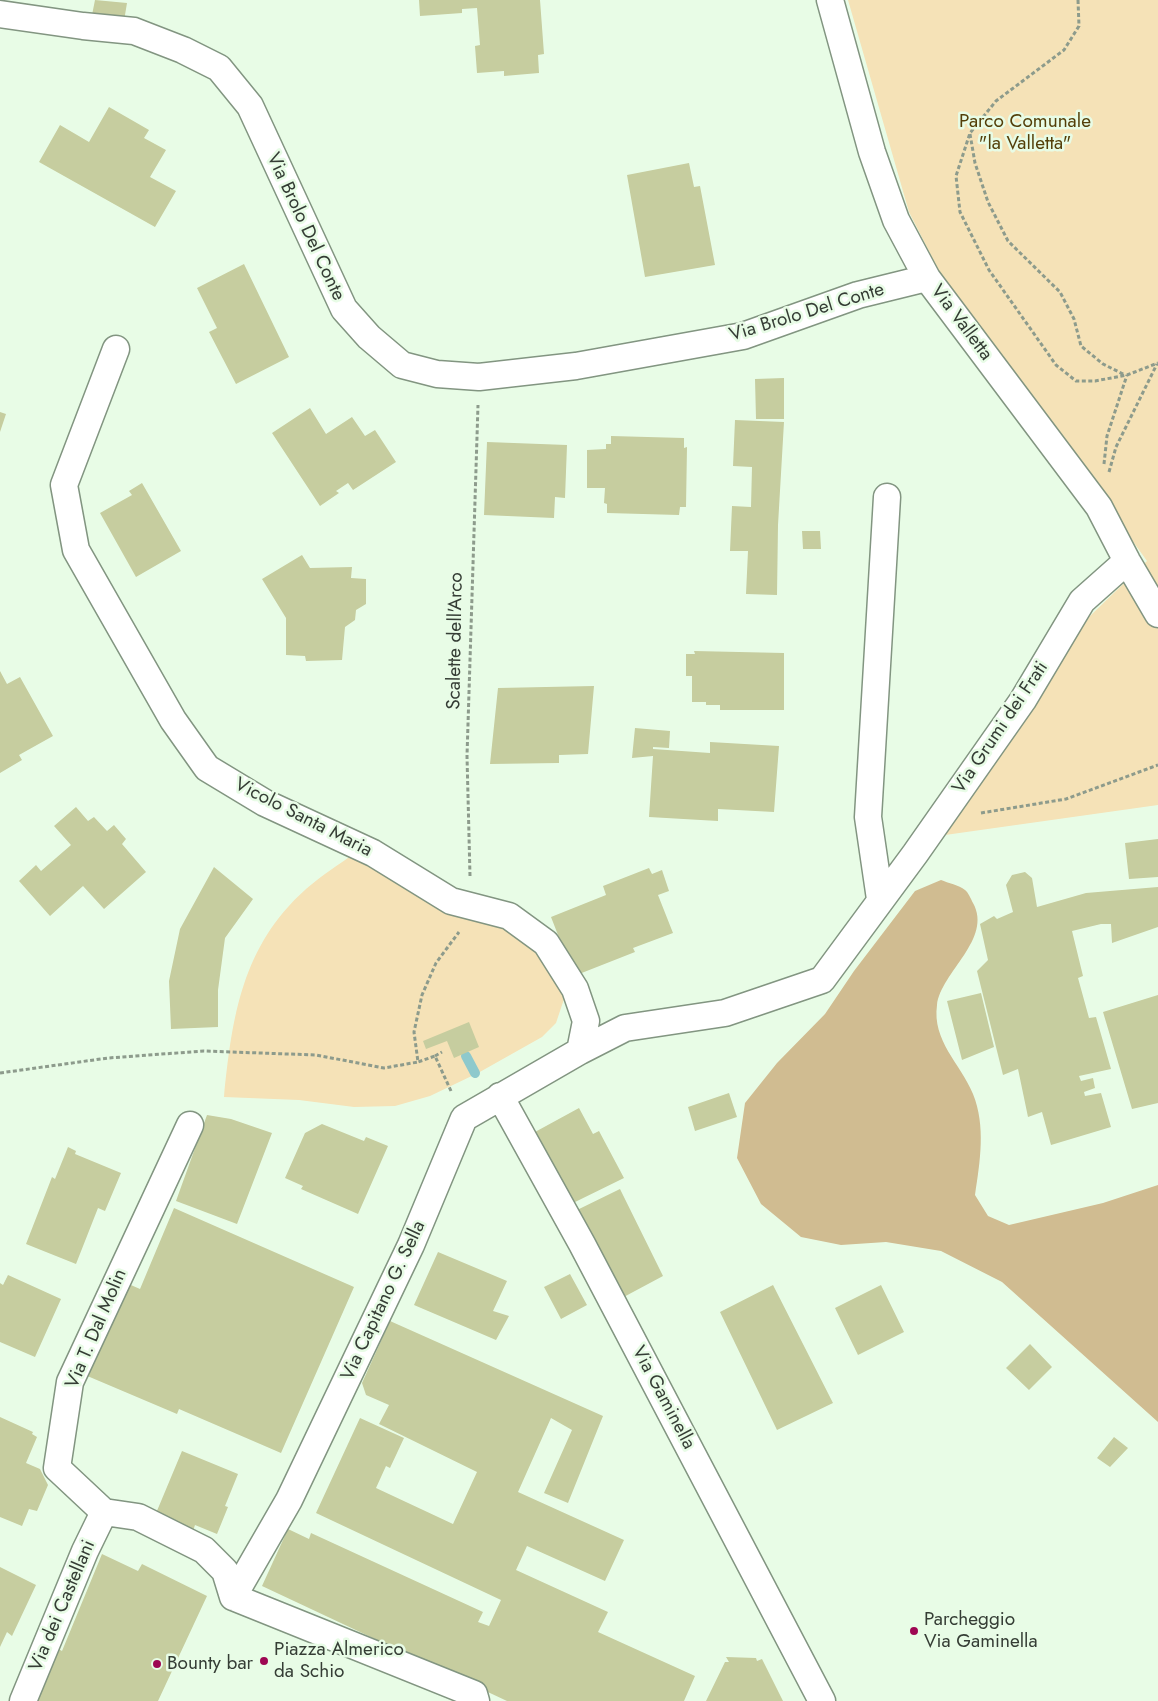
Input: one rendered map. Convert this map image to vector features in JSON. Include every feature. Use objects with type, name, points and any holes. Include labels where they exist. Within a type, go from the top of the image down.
[{"type":"street","name":"Via Valletta","points":[[830,0],[872,152],[896,220],[927,278],[1099,507],[1127,561],[1158,614]]},
{"type":"street","name":"Via Brolo Del Conte","points":[[0,14],[83,26],[134,30],[183,50],[219,68],[250,106],[326,275],[344,309],[369,337],[402,365],[437,374],[479,377],[576,366],[743,336],[858,295],[927,278]]},
{"type":"street","name":"Vicolo Santa Maria","points":[[116,349],[64,485],[76,550],[173,720],[207,768],[265,803],[373,853],[451,900],[509,916],[546,943],[576,989],[586,1022],[580,1051]]},
{"type":"street","points":[[880,899],[868,817],[887,497]]},
{"type":"street","name":"Via Grumi dei Frati","points":[[580,1051],[625,1028],[725,1013],[822,980],[939,820],[1023,700],[1082,601],[1127,561]]},
{"type":"street","name":"Via Capitano G. Sella","points":[[233,1597],[289,1500],[411,1245],[464,1118],[580,1051]]},
{"type":"street","name":"Via Gaminella","points":[[500,1096],[582,1244],[822,1701]]},
{"type":"street","name":"Via T. Dal Molin","points":[[104,1512],[57,1468],[70,1382],[190,1125]]},
{"type":"street","points":[[104,1512],[138,1517],[204,1550],[225,1571],[233,1597],[474,1694],[476,1701]]},
{"type":"street","name":"Via dei Castellani","points":[[23,1701],[85,1551],[104,1512]]},
{"type":"path","points":[[1078,0],[1079,26],[1064,50],[1019,86],[996,101],[970,133],[956,176],[960,212],[989,270],[1011,304],[1056,365],[1076,381],[1095,381],[1126,375],[1158,363]]},
{"type":"path","points":[[970,133],[975,162],[988,202],[1008,242],[1060,292],[1074,319],[1080,346],[1103,364],[1126,375]]},
{"type":"path","points":[[1099,507],[1116,447],[1158,363]]},
{"type":"path","points":[[1099,507],[1107,436],[1126,375]]},
{"type":"path","name":"Scalette dell'Arco","points":[[471,906],[467,746],[479,377]]},
{"type":"path","points":[[939,820],[1066,799],[1158,765]]},
{"type":"path","points":[[418,1062],[414,1032],[422,995],[436,963],[457,937],[471,906]]},
{"type":"path","points":[[0,1072],[108,1058],[204,1052],[316,1055],[384,1068],[418,1062],[442,1052]]},
{"type":"path","points":[[434,1056],[453,1096]]},
{"type":"green space","name":"Parco Comunale \"la Valletta\"","points":[[848,0],[1158,0],[1158,805],[938,836],[1090,616],[1147,561],[941,275],[909,212]]},
{"type":"green space","points":[[356,852],[539,946],[557,976],[564,999],[556,1023],[542,1037],[478,1073],[430,1096],[395,1106],[354,1107],[299,1100],[224,1097],[231,1039],[244,984],[267,934],[284,911],[306,889]]},
{"type":"shaded area","points":[[941,880],[966,891],[973,903],[977,916],[976,929],[971,942],[941,993],[937,1005],[937,1018],[943,1041],[968,1083],[977,1106],[981,1144],[975,1195],[988,1216],[1009,1225],[1103,1203],[1158,1185],[1158,1422],[1002,1282],[941,1251],[886,1242],[841,1245],[801,1237],[761,1204],[737,1158],[745,1103],[777,1063],[825,1014],[854,971],[915,891]]},
{"type":"building","points":[[95,0],[127,3],[124,21],[92,15]]},
{"type":"building","points":[[419,0],[540,0],[544,54],[538,55],[539,73],[504,76],[504,71],[477,73],[475,46],[480,45],[477,8],[462,9],[462,13],[420,16]]},
{"type":"building","points":[[109,107],[149,130],[144,138],[166,150],[150,177],[176,191],[155,227],[39,162],[60,125],[89,142]]},
{"type":"building","points":[[689,163],[694,187],[700,186],[715,265],[645,277],[627,175]]},
{"type":"building","points":[[244,264],[289,357],[236,384],[209,332],[217,328],[197,288]]},
{"type":"building","points":[[784,378],[784,419],[756,419],[755,379]]},
{"type":"building","points":[[310,408],[326,434],[352,417],[365,436],[375,430],[396,462],[353,490],[348,483],[336,491],[339,493],[320,506],[272,433]]},
{"type":"building","points":[[0,412],[6,414],[0,432]]},
{"type":"building","points":[[735,420],[784,422],[778,525],[777,595],[746,594],[748,551],[730,551],[732,506],[751,507],[752,467],[733,466]]},
{"type":"building","points":[[611,436],[684,438],[684,448],[687,447],[686,507],[680,507],[679,515],[607,513],[607,504],[604,503],[605,488],[587,488],[587,450],[606,449],[606,444],[611,444]]},
{"type":"building","points":[[487,442],[567,445],[565,498],[555,497],[554,518],[484,515]]},
{"type":"building","points":[[142,483],[181,551],[136,577],[100,513],[132,495],[129,491]]},
{"type":"building","points":[[802,531],[820,531],[821,549],[803,549]]},
{"type":"building","points":[[302,555],[310,568],[352,567],[351,578],[366,579],[366,604],[356,610],[355,620],[345,627],[342,660],[306,661],[305,656],[286,655],[286,618],[262,579]]},
{"type":"building","points":[[694,651],[784,653],[784,710],[720,710],[720,705],[692,702],[692,676],[686,676],[686,654],[695,654]]},
{"type":"building","points":[[0,671],[7,684],[20,677],[53,736],[19,755],[22,760],[0,773]]},
{"type":"building","points":[[594,686],[588,754],[559,755],[559,763],[490,764],[498,688]]},
{"type":"building","points":[[635,728],[670,731],[669,748],[653,747],[653,749],[710,753],[710,742],[779,746],[774,812],[718,809],[718,821],[649,817],[653,756],[632,758]]},
{"type":"building","points":[[76,807],[88,821],[94,817],[107,831],[114,825],[126,839],[122,844],[146,872],[104,909],[83,886],[50,916],[19,881],[36,865],[41,871],[71,845],[54,826]]},
{"type":"building","points":[[1158,839],[1158,877],[1129,879],[1125,843]]},
{"type":"building","points":[[214,867],[253,899],[225,938],[218,990],[218,1027],[171,1029],[169,981],[180,929]]},
{"type":"building","points":[[649,868],[652,874],[662,870],[669,891],[658,895],[673,933],[633,948],[635,952],[574,976],[551,917],[606,895],[603,886]]},
{"type":"building","points":[[1025,872],[1032,878],[1037,907],[1086,893],[1158,887],[1158,927],[1112,943],[1111,924],[1101,924],[1072,931],[1083,976],[1078,978],[1089,1018],[1096,1017],[1111,1069],[1079,1076],[1081,1081],[1093,1078],[1095,1088],[1084,1092],[1085,1096],[1101,1093],[1111,1127],[1051,1145],[1042,1112],[1028,1117],[1018,1069],[1003,1075],[977,971],[988,960],[980,924],[994,916],[997,919],[1013,912],[1006,885],[1012,875]]},
{"type":"building","points":[[981,993],[994,1047],[962,1060],[947,1001]]},
{"type":"building","points":[[1158,995],[1158,1103],[1132,1109],[1103,1012]]},
{"type":"building","points":[[469,1022],[479,1047],[454,1058],[447,1041],[426,1049],[423,1041]]},
{"type":"building","points":[[729,1093],[737,1117],[695,1131],[688,1107]]},
{"type":"building","points":[[579,1108],[593,1134],[599,1131],[624,1178],[571,1204],[535,1132]]},
{"type":"building","points":[[207,1115],[231,1119],[272,1133],[237,1224],[176,1201]]},
{"type":"building","points":[[322,1124],[364,1141],[366,1137],[388,1146],[358,1214],[301,1189],[303,1186],[285,1178],[305,1133]]},
{"type":"building","points":[[68,1147],[76,1151],[75,1154],[121,1173],[105,1211],[98,1208],[76,1264],[26,1244],[52,1177],[55,1179]]},
{"type":"building","points":[[620,1189],[663,1276],[620,1299],[575,1211]]},
{"type":"building","points":[[174,1208],[354,1287],[281,1453],[179,1409],[177,1414],[85,1375],[124,1282],[140,1289]]},
{"type":"building","points":[[438,1252],[507,1281],[493,1311],[509,1316],[496,1340],[414,1305]]},
{"type":"building","points":[[570,1274],[587,1305],[561,1319],[544,1287]]},
{"type":"building","points":[[8,1275],[61,1299],[35,1357],[0,1342],[0,1283],[3,1285]]},
{"type":"building","points":[[773,1285],[833,1403],[777,1430],[720,1312]]},
{"type":"building","points":[[881,1285],[904,1332],[858,1355],[835,1308]]},
{"type":"building","points":[[390,1321],[603,1416],[568,1503],[544,1493],[572,1430],[551,1418],[518,1492],[624,1540],[605,1581],[527,1546],[516,1570],[608,1612],[598,1632],[695,1676],[684,1701],[507,1701],[262,1586],[288,1529],[309,1539],[311,1533],[483,1612],[478,1622],[489,1626],[501,1600],[316,1513],[360,1418],[404,1438],[390,1468],[386,1466],[376,1488],[453,1524],[477,1472],[379,1424],[389,1405],[366,1395],[362,1383]]},
{"type":"building","points":[[1030,1344],[1052,1367],[1029,1390],[1006,1368]]},
{"type":"building","points":[[0,1417],[33,1432],[32,1434],[37,1437],[26,1463],[40,1469],[48,1485],[37,1511],[29,1509],[22,1526],[0,1517]]},
{"type":"building","points":[[1114,1437],[1128,1448],[1110,1467],[1097,1458]]},
{"type":"building","points":[[182,1451],[238,1474],[225,1506],[228,1507],[217,1534],[195,1525],[192,1534],[154,1518]]},
{"type":"building","points":[[102,1554],[138,1571],[142,1564],[207,1596],[158,1701],[31,1701],[55,1647],[62,1651]]},
{"type":"building","points":[[0,1567],[36,1585],[12,1636],[7,1632],[0,1647]]},
{"type":"building","points":[[726,1657],[756,1658],[757,1661],[762,1659],[783,1701],[706,1701],[725,1662],[729,1662]]},
{"type":"waterway","points":[[466,1056],[475,1073]]},
{"type":"place","name":"Parcheggio Via Gaminella","points":[[914,1631]]},
{"type":"place","name":"Piazza Almerico da Schio","points":[[264,1661]]},
{"type":"place","name":"Bounty bar","points":[[157,1664]]}]
